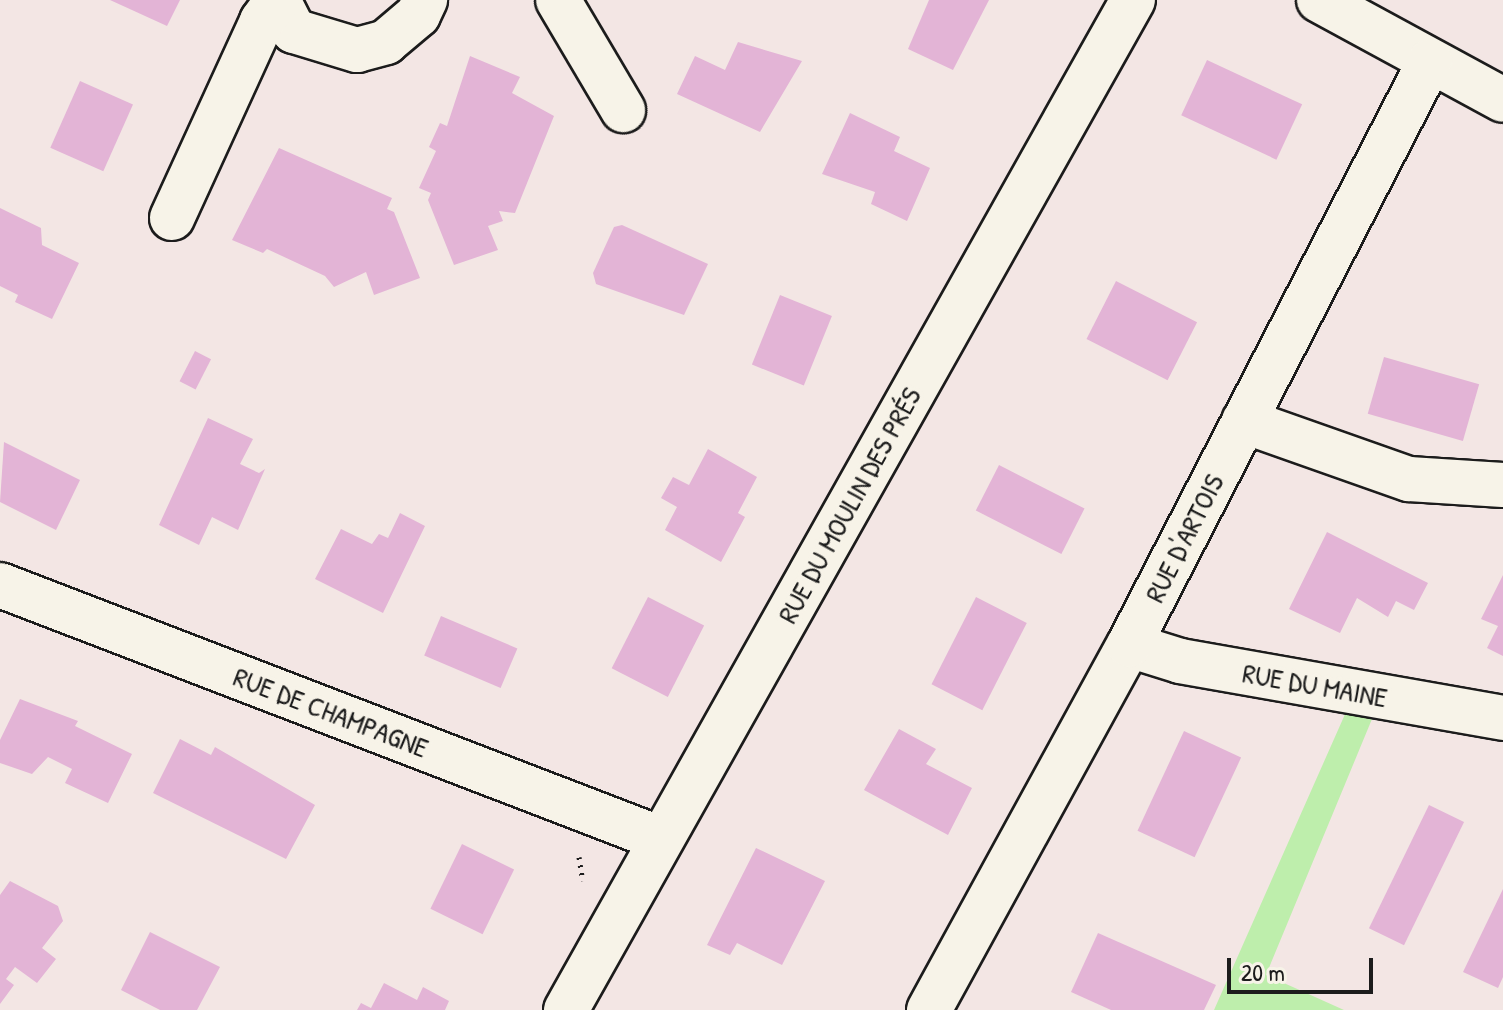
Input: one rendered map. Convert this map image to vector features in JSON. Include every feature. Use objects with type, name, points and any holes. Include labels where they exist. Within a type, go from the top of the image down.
[{"type":"street","points":[[278,0],[294,31],[357,50],[386,42],[418,15],[425,0]]},
{"type":"street","points":[[172,218],[278,0]]},
{"type":"street","points":[[558,0],[623,110]]},
{"type":"street","name":"RUE DU MOULIN DES PRÉS","points":[[566,1010],[1133,0]]},
{"type":"street","points":[[1319,0],[1503,100]]},
{"type":"street","name":"RUE D'ARTOIS","points":[[929,1010],[1129,645],[1430,61]]},
{"type":"street","points":[[1244,421],[1409,479],[1503,485]]},
{"type":"street","name":"RUE DE CHAMPAGNE","points":[[0,585],[661,839]]},
{"type":"street","name":"RUE DU MAINE","points":[[1129,645],[1180,661],[1503,718]]},
{"type":"green space","points":[[1346,712],[1372,719],[1266,975],[1344,1010],[1214,1010]]},
{"type":"building","points":[[110,0],[180,0],[167,26]]},
{"type":"building","points":[[929,0],[989,0],[953,70],[908,49]]},
{"type":"building","points":[[738,42],[802,61],[760,132],[677,94],[695,56],[725,70]]},
{"type":"building","points":[[470,56],[520,77],[512,93],[554,116],[515,213],[499,211],[503,221],[488,226],[498,250],[454,265],[428,200],[431,193],[419,188],[436,151],[429,147],[440,123],[447,126]]},
{"type":"building","points":[[1207,60],[1302,104],[1276,160],[1181,115]]},
{"type":"building","points":[[80,81],[133,105],[103,171],[50,148]]},
{"type":"building","points":[[850,113],[900,137],[894,151],[930,168],[907,221],[871,204],[875,192],[822,174]]},
{"type":"building","points":[[279,148],[392,198],[387,209],[394,212],[420,278],[374,295],[366,272],[334,287],[325,276],[267,249],[263,253],[232,240]]},
{"type":"building","points":[[0,208],[41,228],[42,245],[79,263],[52,319],[15,302],[18,295],[0,286]]},
{"type":"building","points":[[622,225],[708,264],[684,315],[596,284],[593,273],[614,227]]},
{"type":"building","points":[[1116,281],[1197,322],[1168,380],[1086,339]]},
{"type":"building","points":[[780,295],[832,316],[804,386],[752,365]]},
{"type":"building","points":[[195,351],[211,359],[196,389],[180,381]]},
{"type":"building","points":[[1384,357],[1479,384],[1463,441],[1368,414]]},
{"type":"building","points":[[208,418],[253,439],[240,464],[259,473],[265,469],[238,530],[212,517],[199,545],[159,525]]},
{"type":"building","points":[[4,442],[80,480],[56,530],[0,502]]},
{"type":"building","points":[[708,449],[757,477],[738,513],[745,517],[721,562],[665,530],[677,507],[661,498],[673,477],[689,485]]},
{"type":"building","points":[[999,465],[1085,509],[1061,554],[976,510]]},
{"type":"building","points":[[400,513],[425,526],[383,613],[315,579],[341,529],[372,544],[379,534],[388,538]]},
{"type":"building","points":[[1327,532],[1428,583],[1414,610],[1396,601],[1388,617],[1357,598],[1340,633],[1289,609]]},
{"type":"building","points":[[1503,575],[1503,656],[1487,648],[1498,626],[1481,619]]},
{"type":"building","points":[[648,597],[704,626],[668,697],[612,668]]},
{"type":"building","points":[[976,597],[1027,623],[982,710],[932,684]]},
{"type":"building","points":[[441,616],[517,648],[501,688],[424,656]]},
{"type":"building","points":[[20,699],[78,721],[75,726],[132,754],[108,803],[65,783],[72,769],[48,757],[32,774],[0,763],[0,740]]},
{"type":"building","points":[[899,729],[936,749],[926,764],[972,788],[948,835],[864,790]]},
{"type":"building","points":[[1184,731],[1241,758],[1195,857],[1138,831]]},
{"type":"building","points":[[180,739],[211,755],[215,747],[315,805],[286,859],[153,793]]},
{"type":"building","points":[[1429,805],[1464,822],[1404,945],[1369,928]]},
{"type":"building","points":[[462,844],[514,869],[483,934],[430,909]]},
{"type":"building","points":[[756,848],[825,881],[782,965],[737,943],[730,955],[707,945]]},
{"type":"building","points":[[10,881],[58,906],[63,921],[42,948],[56,959],[37,983],[15,967],[6,979],[14,985],[0,1004],[0,895]]},
{"type":"building","points":[[1503,889],[1503,977],[1498,988],[1463,972]]},
{"type":"building","points":[[150,932],[220,967],[197,1010],[160,1010],[121,990]]},
{"type":"building","points":[[1098,933],[1216,985],[1204,1010],[1111,1010],[1071,992]]},
{"type":"building","points":[[384,983],[417,1000],[423,987],[449,1001],[445,1010],[357,1010],[361,1003],[371,1008]]}]
